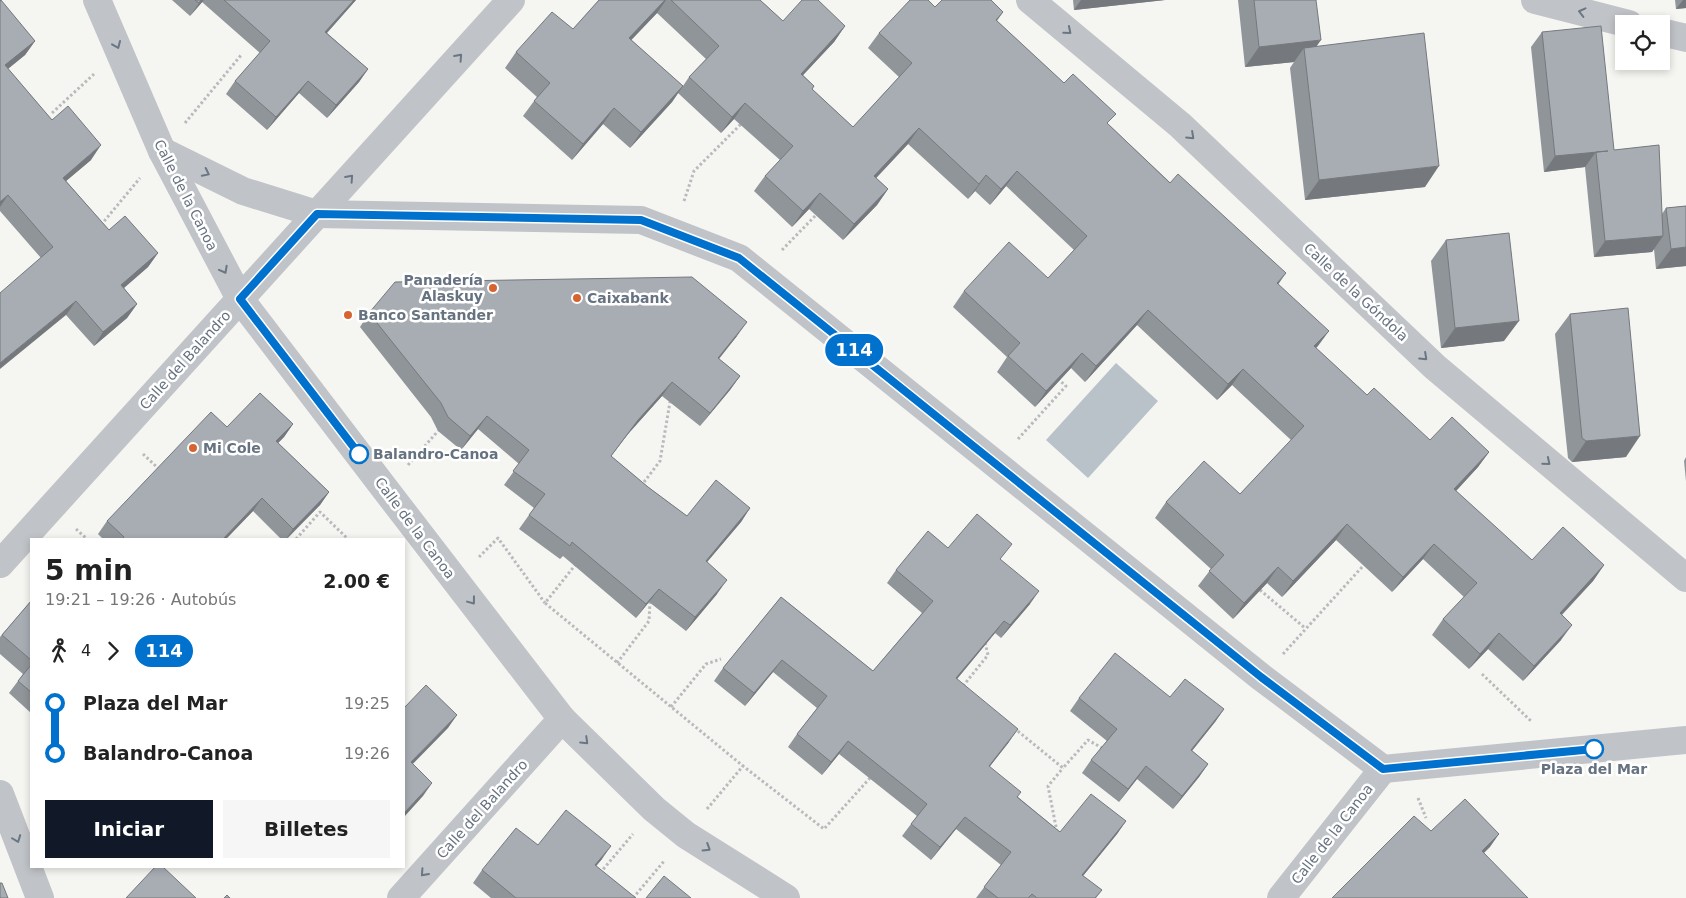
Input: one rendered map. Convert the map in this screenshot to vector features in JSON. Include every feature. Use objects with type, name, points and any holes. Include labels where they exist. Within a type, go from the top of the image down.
[{"type":"street","name":"Calle de la Canoa","points":[[97,0],[162,151],[240,299],[385,489],[562,719],[654,809],[686,835],[786,898]]},
{"type":"street","name":"Calle del Balandro","points":[[0,564],[511,0]]},
{"type":"street","name":"Calle de la Góndola","points":[[1030,0],[1180,125],[1435,367],[1686,578]]},
{"type":"street","points":[[1535,0],[1615,20]]},
{"type":"street","points":[[1670,34],[1686,38]]},
{"type":"street","points":[[162,151],[243,191],[317,214],[641,220],[739,258],[1261,677],[1383,769],[1686,740]]},
{"type":"street","name":"Calle del Balandro","points":[[401,898],[562,719]]},
{"type":"street","name":"Calle de la Canoa","points":[[1281,898],[1383,769]]},
{"type":"street","points":[[0,794],[40,898]]},
{"type":"path","points":[[52,113],[119,51]]},
{"type":"path","points":[[98,229],[242,54]]},
{"type":"path","points":[[674,233],[694,171],[745,120]]},
{"type":"path","points":[[760,274],[816,215]]},
{"type":"path","points":[[996,464],[1066,386],[1060,380]]},
{"type":"path","points":[[638,489],[660,461],[670,402]]},
{"type":"path","points":[[385,489],[438,431]]},
{"type":"path","points":[[139,450],[165,474]]},
{"type":"path","points":[[297,538],[320,512],[347,538]]},
{"type":"path","points":[[70,524],[86,538]]},
{"type":"path","points":[[456,581],[498,538],[545,603],[743,766],[824,829],[870,778]]},
{"type":"path","points":[[545,603],[579,561]]},
{"type":"path","points":[[1261,677],[1364,566]]},
{"type":"path","points":[[1260,590],[1306,628]]},
{"type":"path","points":[[617,663],[649,621],[650,601]]},
{"type":"path","points":[[956,692],[964,686],[988,655],[984,638]]},
{"type":"path","points":[[671,707],[706,664],[721,658]]},
{"type":"path","points":[[1482,674],[1563,752]]},
{"type":"path","points":[[1010,724],[1063,768]]},
{"type":"path","points":[[1058,837],[1048,786],[1088,740],[1102,748]]},
{"type":"path","points":[[633,898],[743,766]]},
{"type":"path","points":[[598,875],[654,809]]},
{"type":"shaded area","points":[[1116,363],[1158,401],[1088,478],[1046,440]]},
{"type":"building","points":[[1,0],[35,41],[5,65],[52,120],[68,106],[101,145],[63,178],[109,230],[125,216],[158,253],[121,285],[137,304],[103,332],[76,301],[0,363],[0,293],[53,247],[8,195],[0,202]]},
{"type":"building","points":[[224,0],[354,0],[325,32],[368,69],[336,105],[308,81],[276,117],[235,81],[270,41]]},
{"type":"building","points":[[599,0],[665,0],[629,38],[683,86],[641,132],[614,108],[583,144],[534,101],[550,83],[516,52],[552,12],[573,29]]},
{"type":"building","points":[[671,0],[760,0],[783,21],[802,0],[818,0],[845,26],[801,74],[814,86],[812,89],[853,127],[912,63],[879,33],[910,0],[928,0],[935,7],[942,0],[991,0],[1003,12],[996,20],[1064,83],[1073,74],[1116,114],[1107,123],[1170,183],[1178,174],[1286,273],[1277,283],[1329,331],[1314,346],[1367,395],[1374,388],[1430,440],[1452,417],[1489,452],[1454,489],[1532,560],[1563,527],[1604,565],[1560,613],[1572,625],[1534,666],[1499,633],[1480,654],[1443,619],[1477,583],[1434,544],[1403,577],[1347,524],[1293,581],[1278,567],[1244,603],[1209,571],[1224,555],[1166,502],[1204,461],[1240,494],[1304,426],[1243,369],[1228,384],[1148,310],[1096,366],[1082,353],[1046,391],[1008,356],[1020,343],[964,291],[1009,242],[1048,278],[1087,236],[1017,171],[1001,189],[986,175],[979,184],[919,128],[874,176],[888,189],[854,224],[820,193],[803,211],[765,176],[793,146],[745,103],[732,117],[689,77],[719,46]]},
{"type":"building","points":[[1254,0],[1316,0],[1321,40],[1259,47]]},
{"type":"building","points":[[1601,26],[1614,150],[1659,145],[1663,236],[1605,241],[1596,152],[1555,156],[1542,32]]},
{"type":"building","points":[[1424,33],[1439,166],[1319,180],[1304,48]]},
{"type":"building","points":[[1686,206],[1686,247],[1671,249],[1666,208]]},
{"type":"building","points":[[1509,233],[1519,321],[1455,328],[1446,240]]},
{"type":"building","points":[[692,277],[747,322],[718,358],[740,376],[710,413],[672,382],[638,420],[611,456],[687,516],[716,480],[750,508],[706,561],[727,580],[695,617],[659,589],[646,604],[572,542],[570,546],[529,515],[545,494],[513,471],[529,450],[487,416],[470,436],[448,417],[441,403],[369,313],[395,282]]},
{"type":"building","points":[[1628,308],[1640,436],[1586,441],[1582,438],[1570,314]]},
{"type":"building","points":[[260,393],[293,424],[276,441],[329,492],[293,529],[262,498],[224,538],[123,538],[107,521],[211,412],[227,427]]},
{"type":"building","points":[[977,514],[1012,544],[1000,559],[1039,591],[1010,625],[1004,621],[956,678],[1018,729],[989,766],[1021,792],[1017,797],[1060,832],[1091,794],[1126,821],[1082,875],[1102,890],[1095,898],[1037,898],[1032,894],[1028,898],[998,898],[984,887],[1011,852],[965,817],[940,847],[911,824],[927,804],[848,741],[831,762],[797,734],[827,696],[782,660],[754,693],[723,668],[781,597],[873,671],[933,601],[896,570],[928,531],[948,548]]},
{"type":"building","points":[[30,602],[30,659],[2,635]]},
{"type":"building","points":[[1115,653],[1170,697],[1185,679],[1224,709],[1191,750],[1208,764],[1182,796],[1146,766],[1128,789],[1091,760],[1117,729],[1079,698]]},
{"type":"building","points":[[30,666],[30,691],[18,681]]},
{"type":"building","points":[[426,685],[457,715],[411,762],[432,783],[405,812],[405,707]]},
{"type":"building","points":[[1465,799],[1499,834],[1482,851],[1528,898],[1332,898],[1414,816],[1431,831]]},
{"type":"building","points":[[566,810],[611,846],[595,865],[636,898],[516,898],[482,870],[516,828],[538,845]]},
{"type":"building","points":[[154,868],[164,868],[196,898],[126,898]]},
{"type":"building","points":[[664,876],[691,898],[646,898]]},
{"type":"building","points":[[0,883],[2,883],[8,898],[0,898]]},
{"type":"bus line","name":"114","points":[[359,454],[240,299],[317,214],[641,220],[739,258],[1261,677],[1383,769],[1594,749]]},
{"type":"place","name":"Panadería Alaskuy","points":[[493,288]]},
{"type":"place","name":"Caixabank","points":[[577,298]]},
{"type":"place","name":"Banco Santander","points":[[348,315]]},
{"type":"place","name":"Mi Cole","points":[[193,448]]},
{"type":"place","name":"Balandro-Canoa","points":[[359,454]]},
{"type":"place","name":"Plaza del Mar","points":[[1594,749]]}]
